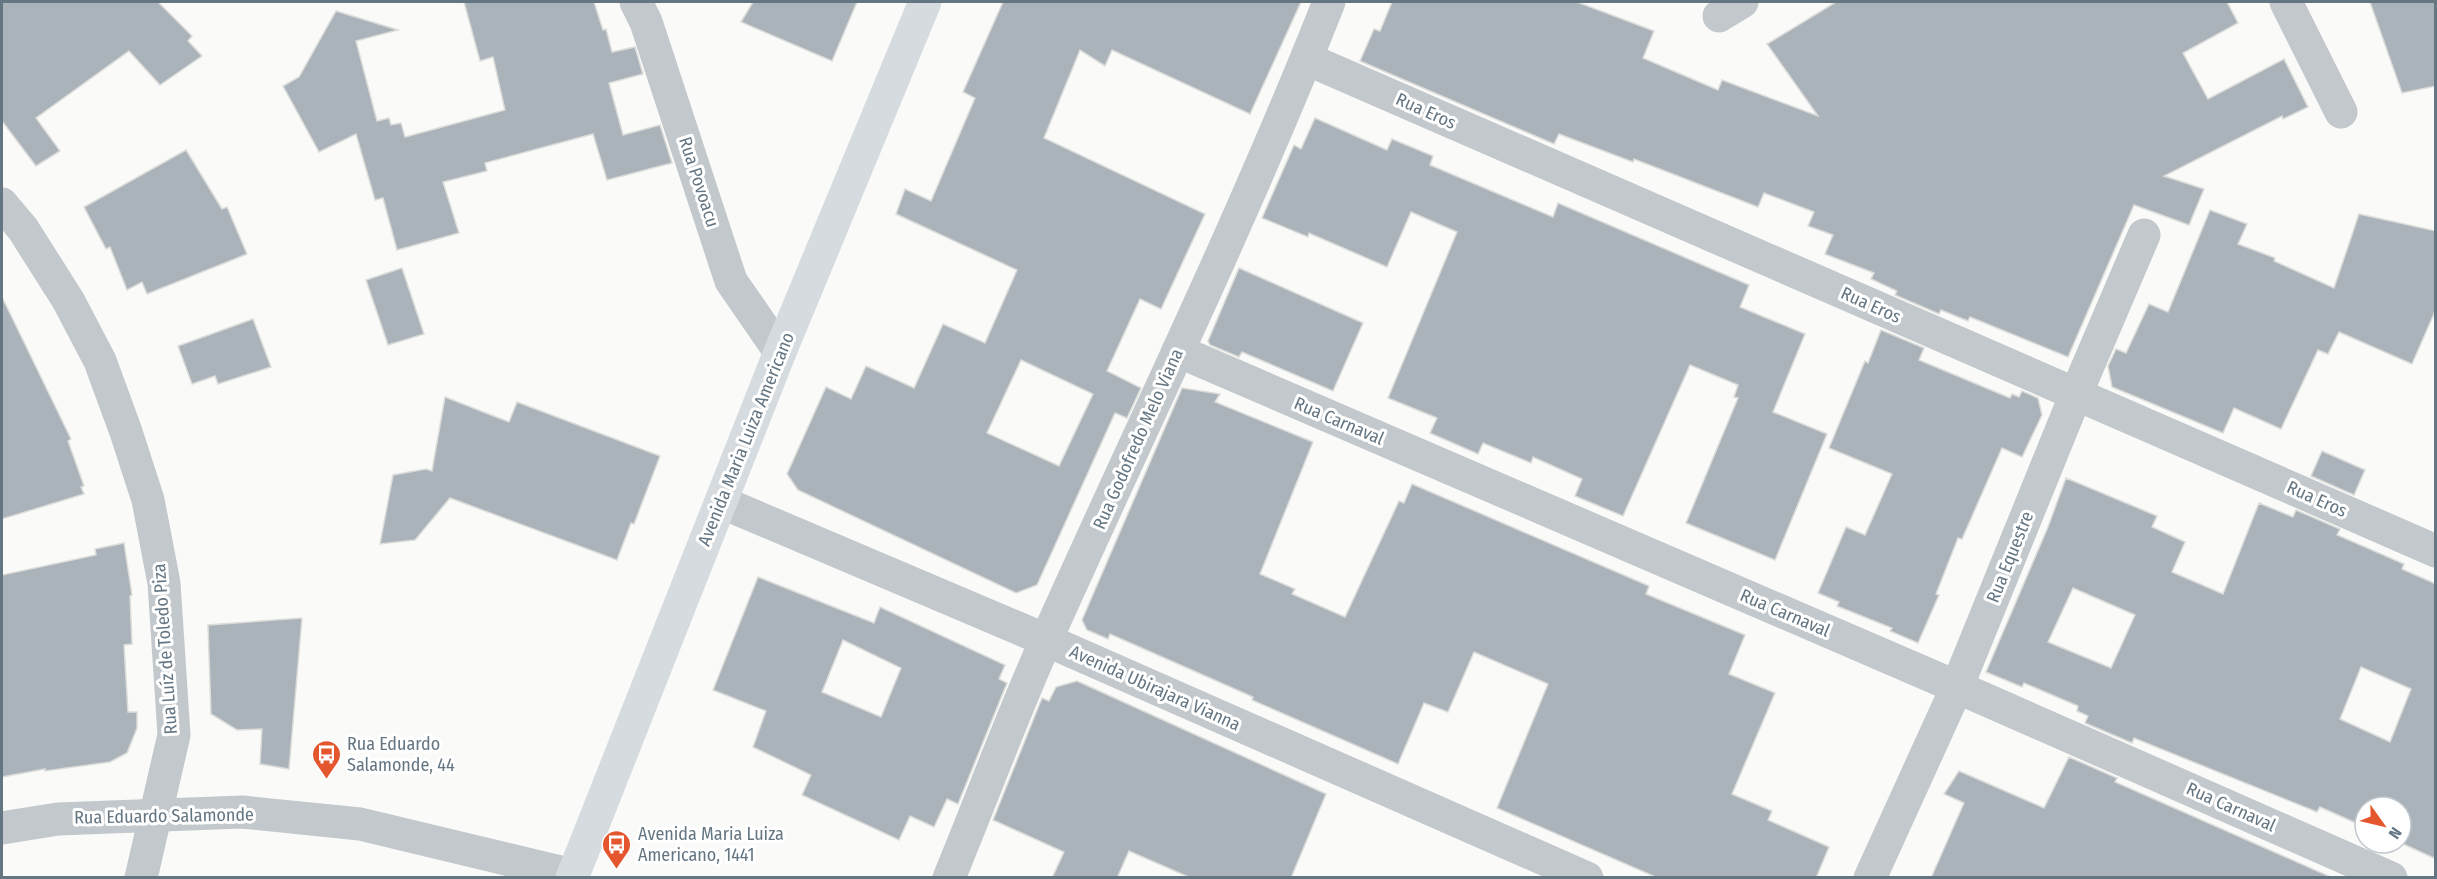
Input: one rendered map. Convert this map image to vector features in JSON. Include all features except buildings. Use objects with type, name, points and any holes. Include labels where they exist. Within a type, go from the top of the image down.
[{"type":"main road","name":"Avenida Maria Luiza Americano","points":[[572,876],[780,352],[925,2]]},
{"type":"street","name":"Rua Povoacu","points":[[636,2],[646,22],[731,281],[780,352]]},
{"type":"street","name":"Rua Godofredo Melo Viana","points":[[949,878],[1046,640],[1178,351],[1329,2]]},
{"type":"street","points":[[2286,2],[2342,112]]},
{"type":"street","name":"Rua Eros","points":[[1306,59],[2436,551]]},
{"type":"street","name":"Rua Luíz de Toledo Piza","points":[[2,204],[23,229],[68,300],[100,361],[148,500],[164,583],[174,735],[141,878]]},
{"type":"street","name":"Rua Equestre","points":[[1870,878],[1957,687],[2076,394],[2144,235]]},
{"type":"street","name":"Rua Carnaval","points":[[1178,351],[1957,687],[2391,878]]},
{"type":"street","name":"Avenida Ubirajara Vianna","points":[[721,502],[1046,640],[1587,878]]},
{"type":"street","name":"Rua Eduardo Salamonde","points":[[2,828],[58,819],[242,812],[360,824],[572,876]]},
{"type":"place","name":"Rua Eduardo Salamonde, 44","points":[[326,780]]},
{"type":"place","name":"Avenida Maria Luiza Americano, 1441","points":[[617,870]]}]
